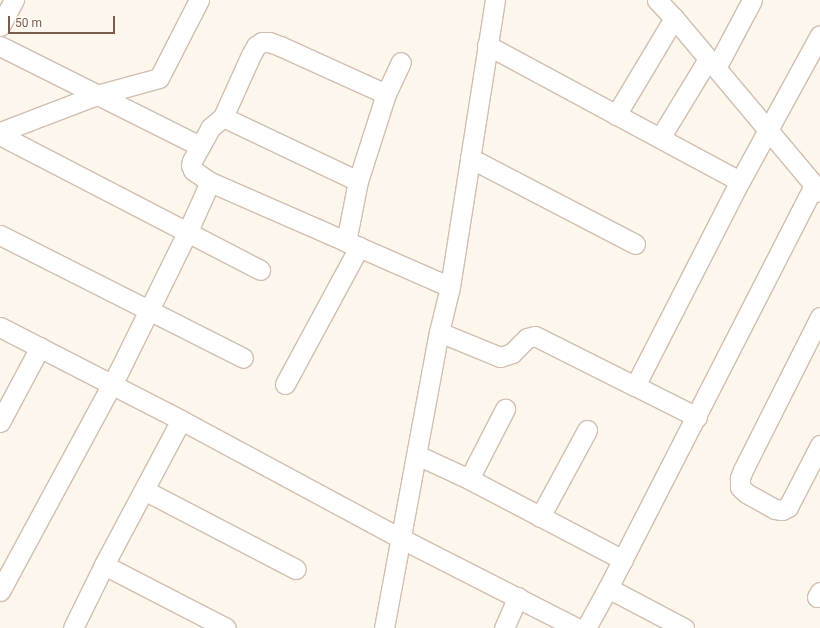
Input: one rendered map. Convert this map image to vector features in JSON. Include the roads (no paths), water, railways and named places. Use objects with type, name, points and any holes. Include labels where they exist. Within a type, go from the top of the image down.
[{"type":"street","points":[[0,26],[14,0]]},
{"type":"street","points":[[0,132],[97,95],[160,78],[199,0]]},
{"type":"street","points":[[384,628],[402,538],[439,332],[450,286],[494,0]]},
{"type":"street","points":[[586,628],[817,189],[674,18],[656,0]]},
{"type":"street","points":[[660,138],[712,64],[752,0]]},
{"type":"street","points":[[616,114],[674,18]]},
{"type":"street","points":[[635,386],[740,181],[820,35]]},
{"type":"street","points":[[386,94],[280,46],[268,42],[262,42],[256,46],[251,55],[223,117],[210,128],[191,165],[200,175],[210,182],[450,286]]},
{"type":"street","points":[[487,45],[740,181]]},
{"type":"street","points":[[0,46],[200,146]]},
{"type":"street","points":[[285,384],[352,244],[358,181],[386,94],[401,62]]},
{"type":"street","points":[[223,117],[358,181]]},
{"type":"street","points":[[0,135],[260,270]]},
{"type":"street","points":[[470,158],[635,244]]},
{"type":"street","points":[[0,591],[112,384],[187,233],[210,182]]},
{"type":"street","points":[[0,235],[243,358]]},
{"type":"street","points":[[820,317],[743,470],[740,478],[740,487],[746,494],[775,509],[782,510],[788,507],[820,446]]},
{"type":"street","points":[[0,327],[181,420],[402,538],[576,628]]},
{"type":"street","points":[[439,332],[500,357],[512,353],[527,338],[535,336],[697,417]]},
{"type":"street","points":[[0,422],[40,347]]},
{"type":"street","points":[[469,479],[505,409]]},
{"type":"street","points":[[73,628],[104,565],[181,420]]},
{"type":"street","points":[[540,517],[587,430]]},
{"type":"street","points":[[417,455],[469,479],[622,560]]},
{"type":"street","points":[[144,490],[296,569]]},
{"type":"street","points":[[104,565],[226,628]]},
{"type":"street","points":[[608,588],[684,628]]},
{"type":"street","points":[[504,628],[518,597]]}]
